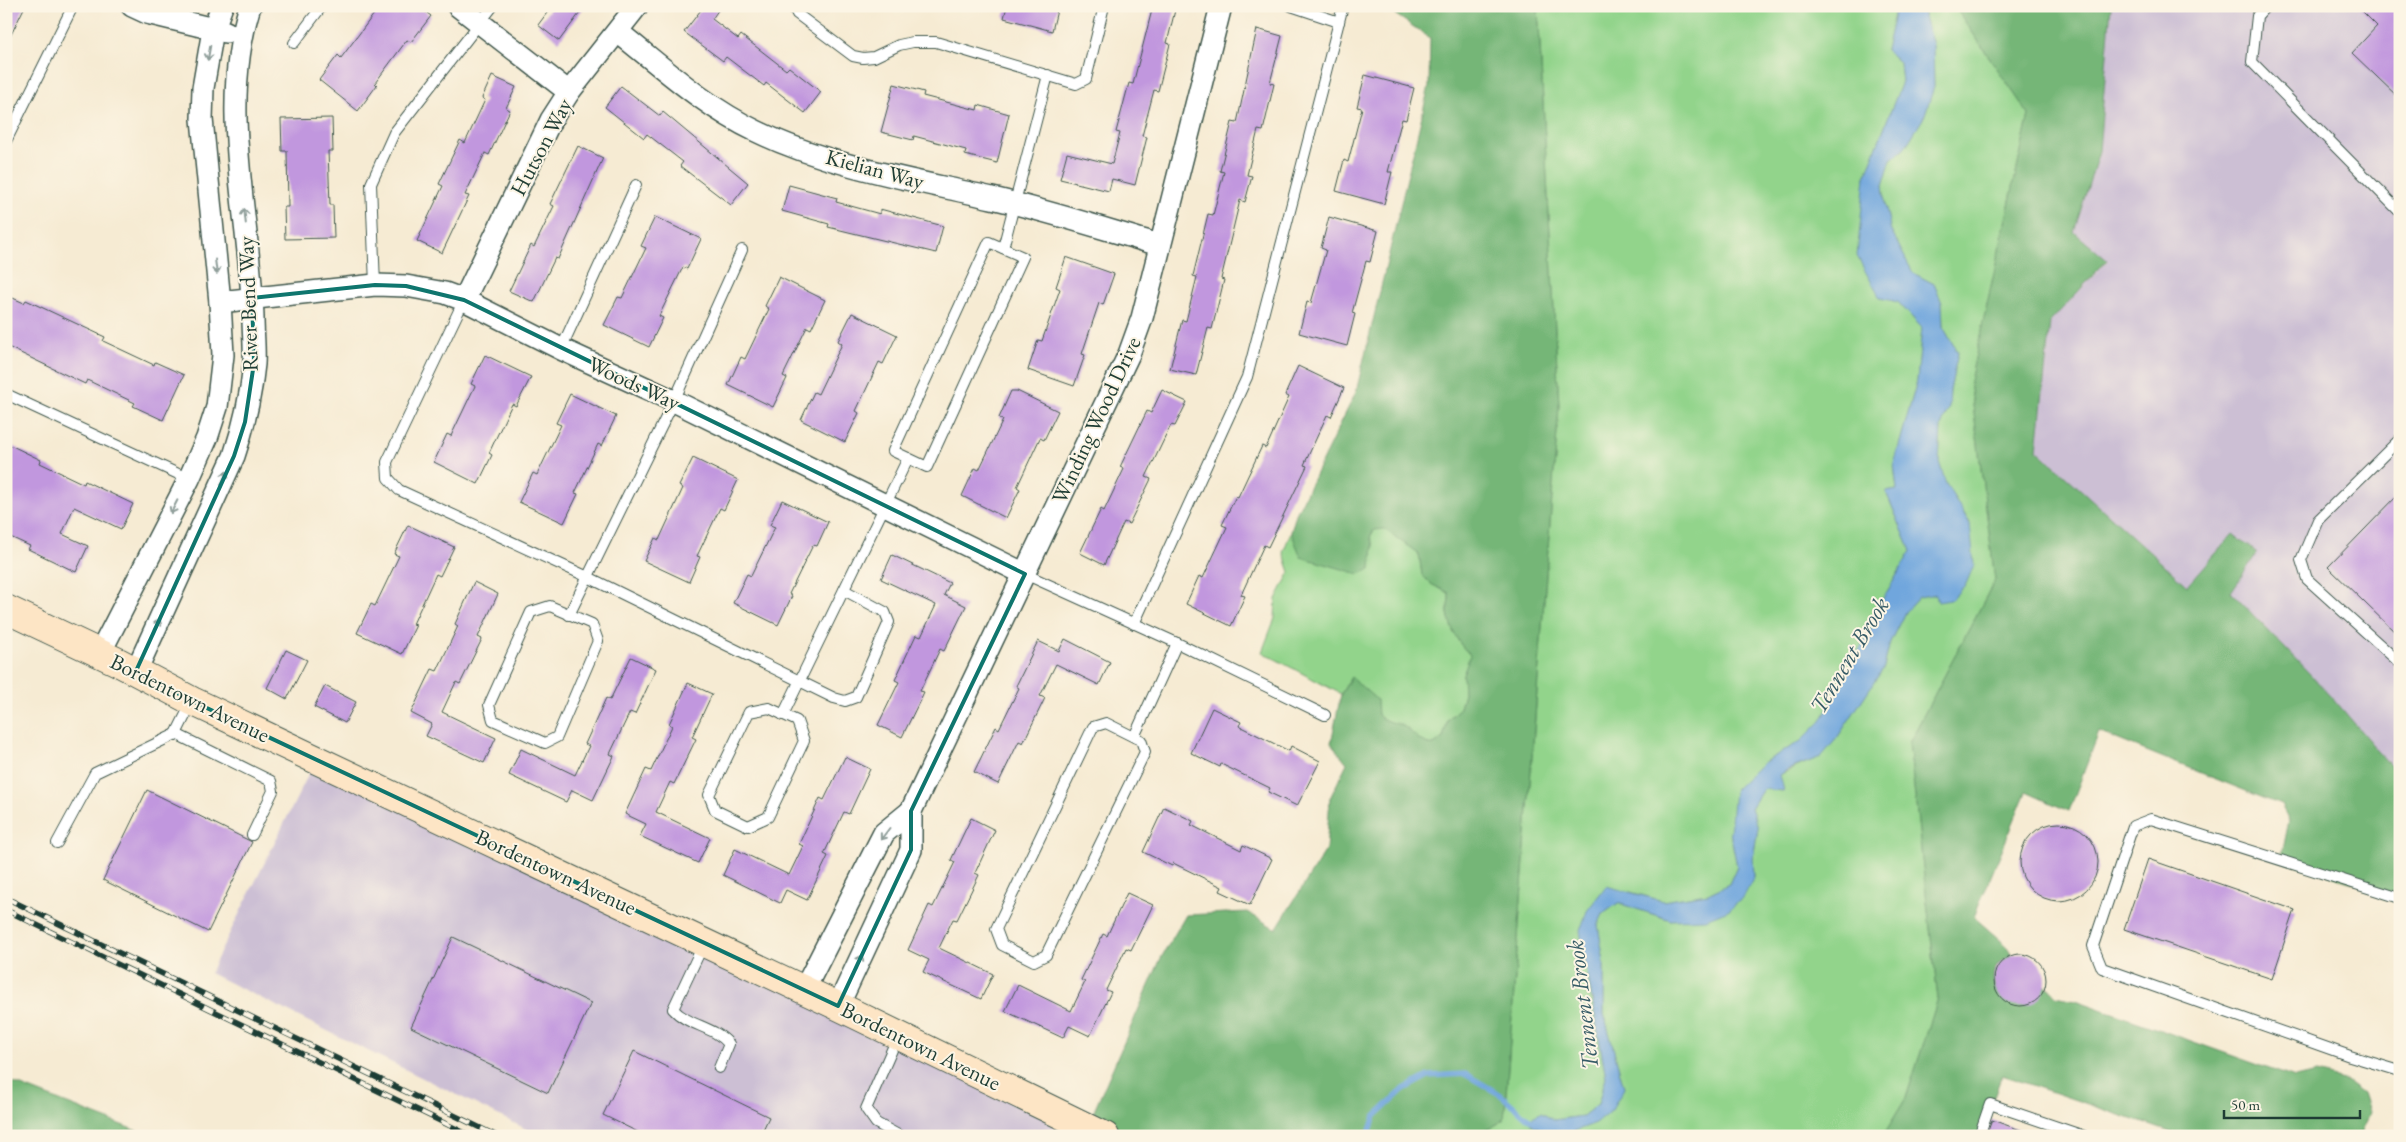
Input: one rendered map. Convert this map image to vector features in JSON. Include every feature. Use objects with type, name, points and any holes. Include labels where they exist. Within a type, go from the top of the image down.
[{"type":"main road","name":"Bordentown Avenue","points":[[6,609],[100,653],[192,701],[704,942],[1105,1136]]},
{"type":"street","points":[[132,6],[147,13],[241,35]]},
{"type":"street","name":"River Bend Way","points":[[100,653],[189,479],[207,438],[217,407],[223,355],[220,302],[202,119],[203,88],[214,30],[222,6]]},
{"type":"street","name":"River Bend Way","points":[[136,671],[234,456],[245,422],[254,363],[252,298],[234,121],[235,78],[241,35],[250,6]]},
{"type":"street","points":[[458,6],[569,92]]},
{"type":"street","name":"Hutson Way","points":[[464,300],[551,120],[569,92],[637,6]]},
{"type":"street","name":"Winding Wood Drive","points":[[804,990],[884,833],[910,811],[1129,354],[1142,318],[1221,6]]},
{"type":"street","name":"Kielian Way","points":[[618,32],[712,107],[754,131],[786,145],[871,170],[1014,203],[1160,245]]},
{"type":"street","name":"Woods Way","points":[[220,302],[375,285],[406,286],[444,293],[464,300],[561,349],[886,503],[1025,574]]},
{"type":"street","name":"Winding Wood Drive","points":[[838,1006],[911,850],[910,811]]},
{"type":"lane","points":[[6,141],[73,6]]},
{"type":"lane","points":[[294,44],[322,6]]},
{"type":"lane","points":[[375,285],[371,184],[394,133],[493,6]]},
{"type":"lane","points":[[793,6],[798,14],[853,56],[874,57],[899,45],[913,42],[936,42],[1076,84],[1086,79],[1104,6]]},
{"type":"lane","points":[[1291,6],[1338,22]]},
{"type":"lane","points":[[1134,624],[1247,377],[1342,6]]},
{"type":"lane","points":[[2266,6],[2257,16],[2252,62],[2400,212]]},
{"type":"lane","points":[[1003,248],[1048,75]]},
{"type":"lane","points":[[561,349],[636,185]]},
{"type":"lane","points":[[989,242],[1003,248],[1023,258],[927,466],[893,451],[989,242]]},
{"type":"lane","points":[[569,615],[674,401],[742,250]]},
{"type":"lane","points":[[464,300],[387,462],[388,478],[399,490],[588,577],[839,700],[852,700],[856,697],[889,622],[885,612],[844,590]]},
{"type":"lane","points":[[6,394],[189,479]]},
{"type":"lane","points":[[2400,439],[2318,520],[2301,560],[2307,579],[2400,663]]},
{"type":"lane","points":[[783,715],[908,458]]},
{"type":"lane","points":[[1025,574],[1177,643],[1325,715]]},
{"type":"lane","points":[[550,606],[569,615],[592,624],[598,641],[557,737],[545,743],[494,720],[489,705],[531,612],[550,606]]},
{"type":"lane","points":[[1134,737],[1177,643]]},
{"type":"lane","points":[[57,843],[95,773],[176,734],[192,701]]},
{"type":"lane","points":[[768,708],[783,715],[797,721],[804,741],[768,817],[748,826],[715,810],[709,795],[749,712],[768,708]]},
{"type":"lane","points":[[1106,723],[1134,737],[1141,740],[1145,752],[1046,955],[1034,961],[1002,946],[996,929],[1093,727],[1106,723]]},
{"type":"lane","points":[[176,734],[271,781],[273,791],[252,835]]},
{"type":"lane","points":[[2400,898],[2151,819],[2132,826],[2093,946],[2102,968],[2350,1056],[2400,1071]]},
{"type":"lane","points":[[704,942],[673,1009],[680,1016],[722,1035],[729,1044],[719,1068]]},
{"type":"lane","points":[[898,1035],[866,1109],[876,1123],[900,1136]]},
{"type":"lane","points":[[1979,1136],[1990,1104],[2084,1136]]},
{"type":"highlighted area","points":[[375,285],[406,286],[464,300],[1025,574],[911,811],[911,850],[838,1006],[192,701],[136,671],[234,456],[245,422],[254,363],[252,298]]},
{"type":"shaded area","points":[[2111,6],[2400,6],[2400,777],[2331,696],[2231,592],[2256,554],[2233,534],[2187,586],[2037,450],[2050,322],[2107,261],[2074,232],[2099,151]]},
{"type":"shaded area","points":[[316,759],[1105,1136],[540,1136],[210,973]]},
{"type":"green space","points":[[1383,6],[1538,6],[1559,406],[1504,1120],[1476,1136],[1105,1136],[1087,1127],[1161,958],[1186,915],[1247,912],[1276,929],[1326,850],[1330,798],[1347,763],[1331,743],[1341,694],[1351,677],[1377,700],[1378,715],[1385,720],[1400,724],[1423,742],[1434,745],[1443,738],[1448,719],[1460,708],[1464,693],[1463,674],[1470,655],[1453,631],[1448,610],[1449,593],[1431,584],[1422,575],[1419,554],[1384,529],[1374,530],[1370,537],[1373,545],[1371,569],[1359,574],[1301,557],[1291,532],[1296,514],[1356,392],[1429,86],[1430,38]]},
{"type":"green space","points":[[1538,6],[1896,6],[1886,50],[1900,63],[1902,82],[1865,177],[1880,297],[1898,302],[1922,328],[1917,381],[1894,464],[1897,490],[1886,492],[1911,551],[1881,602],[1875,621],[1821,721],[1801,741],[1763,763],[1730,832],[1737,866],[1729,884],[1708,894],[1663,901],[1627,891],[1587,911],[1588,980],[1606,1077],[1598,1104],[1583,1116],[1554,1120],[1541,1113],[1531,1124],[1548,1133],[1572,1132],[1624,1088],[1604,1014],[1604,963],[1598,925],[1603,914],[1618,903],[1671,920],[1754,877],[1753,858],[1758,828],[1751,808],[1763,789],[1784,791],[1779,775],[1821,756],[1837,738],[1884,667],[1890,642],[1905,612],[1919,597],[1936,593],[1970,523],[1946,484],[1939,462],[1941,426],[1949,407],[1950,390],[1958,353],[1943,327],[1942,303],[1934,284],[1913,273],[1891,231],[1883,185],[1891,159],[1904,149],[1924,117],[1934,87],[1933,45],[1924,17],[1925,6],[1957,6],[1957,10],[2029,115],[1970,381],[1995,580],[1909,743],[1938,999],[1906,1098],[1883,1136],[1476,1136],[1504,1120],[1559,406]]},
{"type":"green space","points":[[1957,6],[2111,6],[2099,151],[2074,232],[2107,260],[2050,322],[2037,450],[2187,586],[2233,534],[2257,553],[2231,592],[2331,696],[2400,777],[2400,898],[2281,860],[2289,820],[2281,805],[2099,732],[2069,811],[2026,792],[1974,917],[2007,946],[2011,955],[1998,964],[1993,976],[1995,988],[2002,998],[2013,1004],[2024,1005],[2036,999],[2045,984],[2056,996],[2076,1000],[2295,1078],[2316,1073],[2347,1081],[2363,1093],[2369,1111],[2361,1136],[2182,1136],[2002,1075],[1979,1136],[1883,1136],[1906,1098],[1938,999],[1909,743],[1995,580],[1970,381],[2029,115],[1957,10]]},
{"type":"green space","points":[[1384,528],[1419,554],[1422,575],[1431,584],[1449,593],[1448,610],[1451,626],[1459,642],[1471,655],[1463,674],[1464,693],[1460,708],[1448,719],[1443,738],[1434,745],[1422,743],[1403,726],[1386,722],[1378,715],[1351,677],[1341,694],[1262,652],[1275,618],[1276,599],[1290,572],[1283,552],[1291,532],[1302,557],[1372,556],[1373,545],[1370,537],[1374,530]]},
{"type":"green space","points":[[6,1080],[150,1136],[6,1136]]},
{"type":"water","points":[[1896,6],[1925,6],[1924,17],[1933,45],[1934,87],[1924,117],[1904,149],[1891,159],[1883,185],[1885,204],[1891,231],[1913,273],[1934,284],[1942,303],[1943,327],[1958,353],[1950,390],[1949,407],[1941,426],[1939,462],[1946,484],[1970,524],[1974,565],[1966,584],[1951,600],[1938,602],[1936,594],[1919,597],[1905,612],[1890,642],[1884,667],[1837,738],[1821,757],[1787,770],[1780,775],[1784,791],[1763,789],[1751,808],[1758,828],[1753,858],[1754,877],[1743,898],[1728,910],[1706,919],[1671,920],[1618,903],[1603,914],[1598,925],[1604,963],[1604,1014],[1624,1088],[1612,1110],[1596,1123],[1572,1132],[1548,1133],[1531,1124],[1532,1117],[1541,1113],[1554,1120],[1583,1116],[1598,1104],[1606,1077],[1580,931],[1587,911],[1606,886],[1663,901],[1708,894],[1729,884],[1737,866],[1730,832],[1734,791],[1763,763],[1801,741],[1821,721],[1875,621],[1881,602],[1911,551],[1886,492],[1897,490],[1894,464],[1917,381],[1922,328],[1898,302],[1880,298],[1857,256],[1865,177],[1902,82],[1900,63],[1886,50]]},
{"type":"building","points":[[6,6],[25,6],[6,45]]},
{"type":"building","points":[[380,6],[418,6],[431,16],[411,42],[407,40],[375,83],[377,85],[358,111],[319,80],[338,55],[341,58]]},
{"type":"building","points":[[552,6],[585,6],[559,41],[538,25]]},
{"type":"building","points":[[704,6],[721,6],[712,19],[738,39],[741,35],[786,70],[789,67],[821,92],[805,113],[766,83],[764,86],[726,57],[723,61],[684,32]]},
{"type":"building","points":[[1007,6],[1058,6],[1052,31],[1004,18]]},
{"type":"building","points":[[1153,6],[1176,6],[1167,43],[1170,44],[1158,91],[1154,90],[1142,136],[1147,137],[1135,185],[1112,179],[1109,191],[1060,179],[1067,153],[1112,164],[1120,133],[1116,132],[1129,83],[1133,84]]},
{"type":"building","points":[[2357,6],[2400,6],[2400,99],[2352,53],[2377,26]]},
{"type":"building","points":[[1257,29],[1282,36],[1270,83],[1274,84],[1263,131],[1258,130],[1247,175],[1252,176],[1245,202],[1240,200],[1221,279],[1224,280],[1212,329],[1208,328],[1196,375],[1170,369],[1182,320],[1186,321],[1197,277],[1193,276],[1208,214],[1213,215],[1224,172],[1220,171],[1232,122],[1237,123]]},
{"type":"building","points":[[1365,75],[1414,88],[1406,120],[1402,119],[1388,172],[1392,172],[1384,204],[1336,191],[1344,160],[1348,162],[1362,108],[1357,107]]},
{"type":"building","points":[[492,76],[516,87],[506,108],[510,110],[489,155],[485,153],[465,195],[469,196],[442,253],[417,241],[443,186],[439,184],[460,140],[465,143],[485,100],[482,98]]},
{"type":"building","points":[[894,84],[924,92],[923,96],[977,110],[978,105],[1009,114],[997,163],[965,155],[966,150],[914,136],[913,140],[881,132]]},
{"type":"building","points":[[621,86],[660,116],[663,112],[748,183],[731,205],[680,166],[683,162],[647,134],[644,138],[605,107]]},
{"type":"building","points":[[332,118],[333,151],[328,151],[330,205],[333,205],[334,238],[285,239],[284,207],[288,207],[287,151],[282,151],[281,119]]},
{"type":"building","points":[[578,146],[603,158],[558,259],[555,258],[534,302],[509,291],[531,245],[534,247],[554,206],[550,204]]},
{"type":"building","points":[[789,185],[837,198],[836,202],[880,214],[880,209],[943,226],[936,253],[828,227],[829,224],[782,211]]},
{"type":"building","points":[[655,217],[701,239],[687,269],[683,267],[659,316],[663,318],[649,347],[604,325],[618,297],[622,298],[646,248],[641,246]]},
{"type":"building","points":[[1329,217],[1378,231],[1370,262],[1366,261],[1352,313],[1355,314],[1347,346],[1299,333],[1307,302],[1311,303],[1326,250],[1321,248]]},
{"type":"building","points":[[1066,257],[1114,274],[1103,305],[1099,303],[1082,354],[1085,355],[1074,386],[1028,370],[1038,340],[1042,341],[1060,289],[1056,287]]},
{"type":"building","points":[[779,277],[825,300],[811,329],[807,327],[783,376],[787,378],[773,407],[728,385],[741,357],[745,359],[769,309],[765,306]]},
{"type":"building","points":[[6,295],[24,303],[26,300],[105,337],[103,341],[154,365],[155,362],[184,375],[163,420],[133,406],[135,403],[87,380],[85,384],[6,346]]},
{"type":"building","points":[[852,313],[897,335],[883,364],[879,362],[856,411],[859,413],[845,442],[801,420],[814,392],[818,394],[842,344],[838,341]]},
{"type":"building","points":[[485,355],[531,377],[516,406],[512,404],[489,453],[492,455],[478,484],[434,462],[447,434],[451,436],[475,386],[471,384]]},
{"type":"building","points":[[1298,366],[1344,388],[1331,417],[1327,415],[1304,465],[1307,466],[1268,547],[1264,545],[1241,595],[1245,596],[1231,626],[1186,604],[1199,576],[1203,578],[1227,527],[1222,525],[1236,496],[1238,497],[1262,446],[1266,448],[1289,397],[1285,395]]},
{"type":"building","points":[[1162,390],[1187,402],[1175,426],[1171,425],[1146,477],[1151,479],[1129,524],[1124,522],[1104,565],[1080,553],[1101,509],[1104,511],[1124,469],[1120,467],[1147,411],[1151,413]]},
{"type":"building","points":[[1011,391],[1017,391],[1058,411],[1044,440],[1040,438],[1017,487],[1020,489],[1006,518],[962,496],[975,468],[979,470],[1003,420],[999,418]]},
{"type":"building","points":[[570,394],[616,416],[602,446],[598,444],[575,493],[578,494],[564,523],[519,502],[533,473],[537,475],[561,425],[556,423]]},
{"type":"building","points":[[6,443],[41,460],[40,463],[84,484],[85,481],[133,504],[121,529],[74,507],[62,534],[88,546],[76,572],[28,549],[30,546],[6,535]]},
{"type":"building","points":[[693,458],[738,480],[724,510],[720,508],[697,556],[700,557],[689,582],[644,561],[655,538],[659,540],[683,488],[679,486]]},
{"type":"building","points":[[2400,493],[2400,637],[2328,567]]},
{"type":"building","points":[[782,500],[828,522],[817,546],[813,545],[789,594],[792,596],[778,625],[733,603],[747,574],[751,576],[775,527],[770,525]]},
{"type":"building","points":[[408,525],[454,547],[440,576],[436,574],[413,624],[416,625],[402,654],[357,633],[371,604],[375,606],[399,556],[394,554]]},
{"type":"building","points":[[892,555],[950,583],[944,595],[966,606],[944,651],[940,649],[920,691],[924,692],[902,737],[878,725],[899,682],[895,680],[916,635],[921,637],[936,605],[881,579]]},
{"type":"building","points":[[474,582],[498,594],[478,637],[482,639],[460,684],[456,682],[442,712],[496,738],[484,763],[426,736],[432,724],[411,713],[432,669],[437,671],[458,626],[455,624]]},
{"type":"building","points":[[1065,639],[1110,662],[1099,685],[1056,664],[1040,696],[1045,698],[1023,743],[1019,741],[998,784],[974,772],[996,727],[999,729],[1019,688],[1016,686],[1038,641],[1059,651]]},
{"type":"building","points":[[286,650],[307,660],[287,699],[267,688]]},
{"type":"building","points":[[631,657],[656,669],[635,714],[630,712],[610,754],[614,756],[593,800],[572,790],[566,802],[509,775],[521,749],[575,775],[589,746],[585,744],[606,698],[610,700]]},
{"type":"building","points":[[688,683],[712,694],[692,737],[696,739],[674,784],[670,782],[656,812],[710,838],[698,863],[640,836],[646,824],[625,814],[646,769],[651,771],[672,726],[669,724]]},
{"type":"building","points":[[325,686],[356,702],[345,723],[314,707]]},
{"type":"building","points":[[1212,708],[1241,722],[1239,726],[1289,751],[1291,746],[1320,761],[1297,806],[1268,792],[1270,788],[1221,764],[1220,767],[1191,753]]},
{"type":"building","points":[[845,757],[870,769],[849,814],[844,812],[824,854],[828,856],[807,900],[786,890],[780,903],[723,875],[735,849],[789,875],[803,846],[799,844],[820,798],[824,800]]},
{"type":"building","points":[[147,790],[252,842],[208,932],[103,880]]},
{"type":"building","points":[[1164,807],[1193,821],[1191,825],[1241,850],[1243,845],[1272,859],[1250,905],[1220,891],[1222,887],[1173,863],[1172,866],[1143,852]]},
{"type":"building","points":[[971,818],[995,830],[975,873],[979,875],[957,920],[953,919],[939,948],[993,974],[981,999],[923,972],[929,960],[908,950],[929,905],[933,907],[955,862],[951,860]]},
{"type":"building","points":[[2059,823],[2074,826],[2086,835],[2095,847],[2098,862],[2095,877],[2086,889],[2074,898],[2059,901],[2044,898],[2032,889],[2023,877],[2020,862],[2023,847],[2032,835],[2044,826]]},
{"type":"building","points":[[2148,859],[2295,910],[2272,979],[2124,929]]},
{"type":"building","points":[[1127,893],[1153,905],[1131,950],[1126,948],[1106,990],[1111,992],[1090,1036],[1069,1026],[1063,1038],[1005,1011],[1018,985],[1071,1011],[1085,982],[1081,980],[1103,934],[1107,936]]},
{"type":"building","points":[[453,937],[591,1003],[548,1093],[411,1027]]},
{"type":"building","points":[[2020,954],[2034,958],[2042,966],[2046,980],[2042,994],[2034,1002],[2020,1006],[2006,1002],[1998,994],[1994,980],[1998,966],[2006,958]]},
{"type":"building","points":[[634,1051],[769,1117],[760,1136],[646,1136],[603,1115]]},
{"type":"building","points":[[1992,1120],[2029,1133],[2029,1136],[1986,1136]]},
{"type":"waterway","name":"Tennent Brook","points":[[1368,1136],[1375,1116],[1404,1089],[1428,1076],[1465,1074],[1501,1095],[1526,1117],[1537,1123]]},
{"type":"railway","points":[[6,898],[497,1136]]},
{"type":"railway","points":[[6,910],[471,1136]]}]
